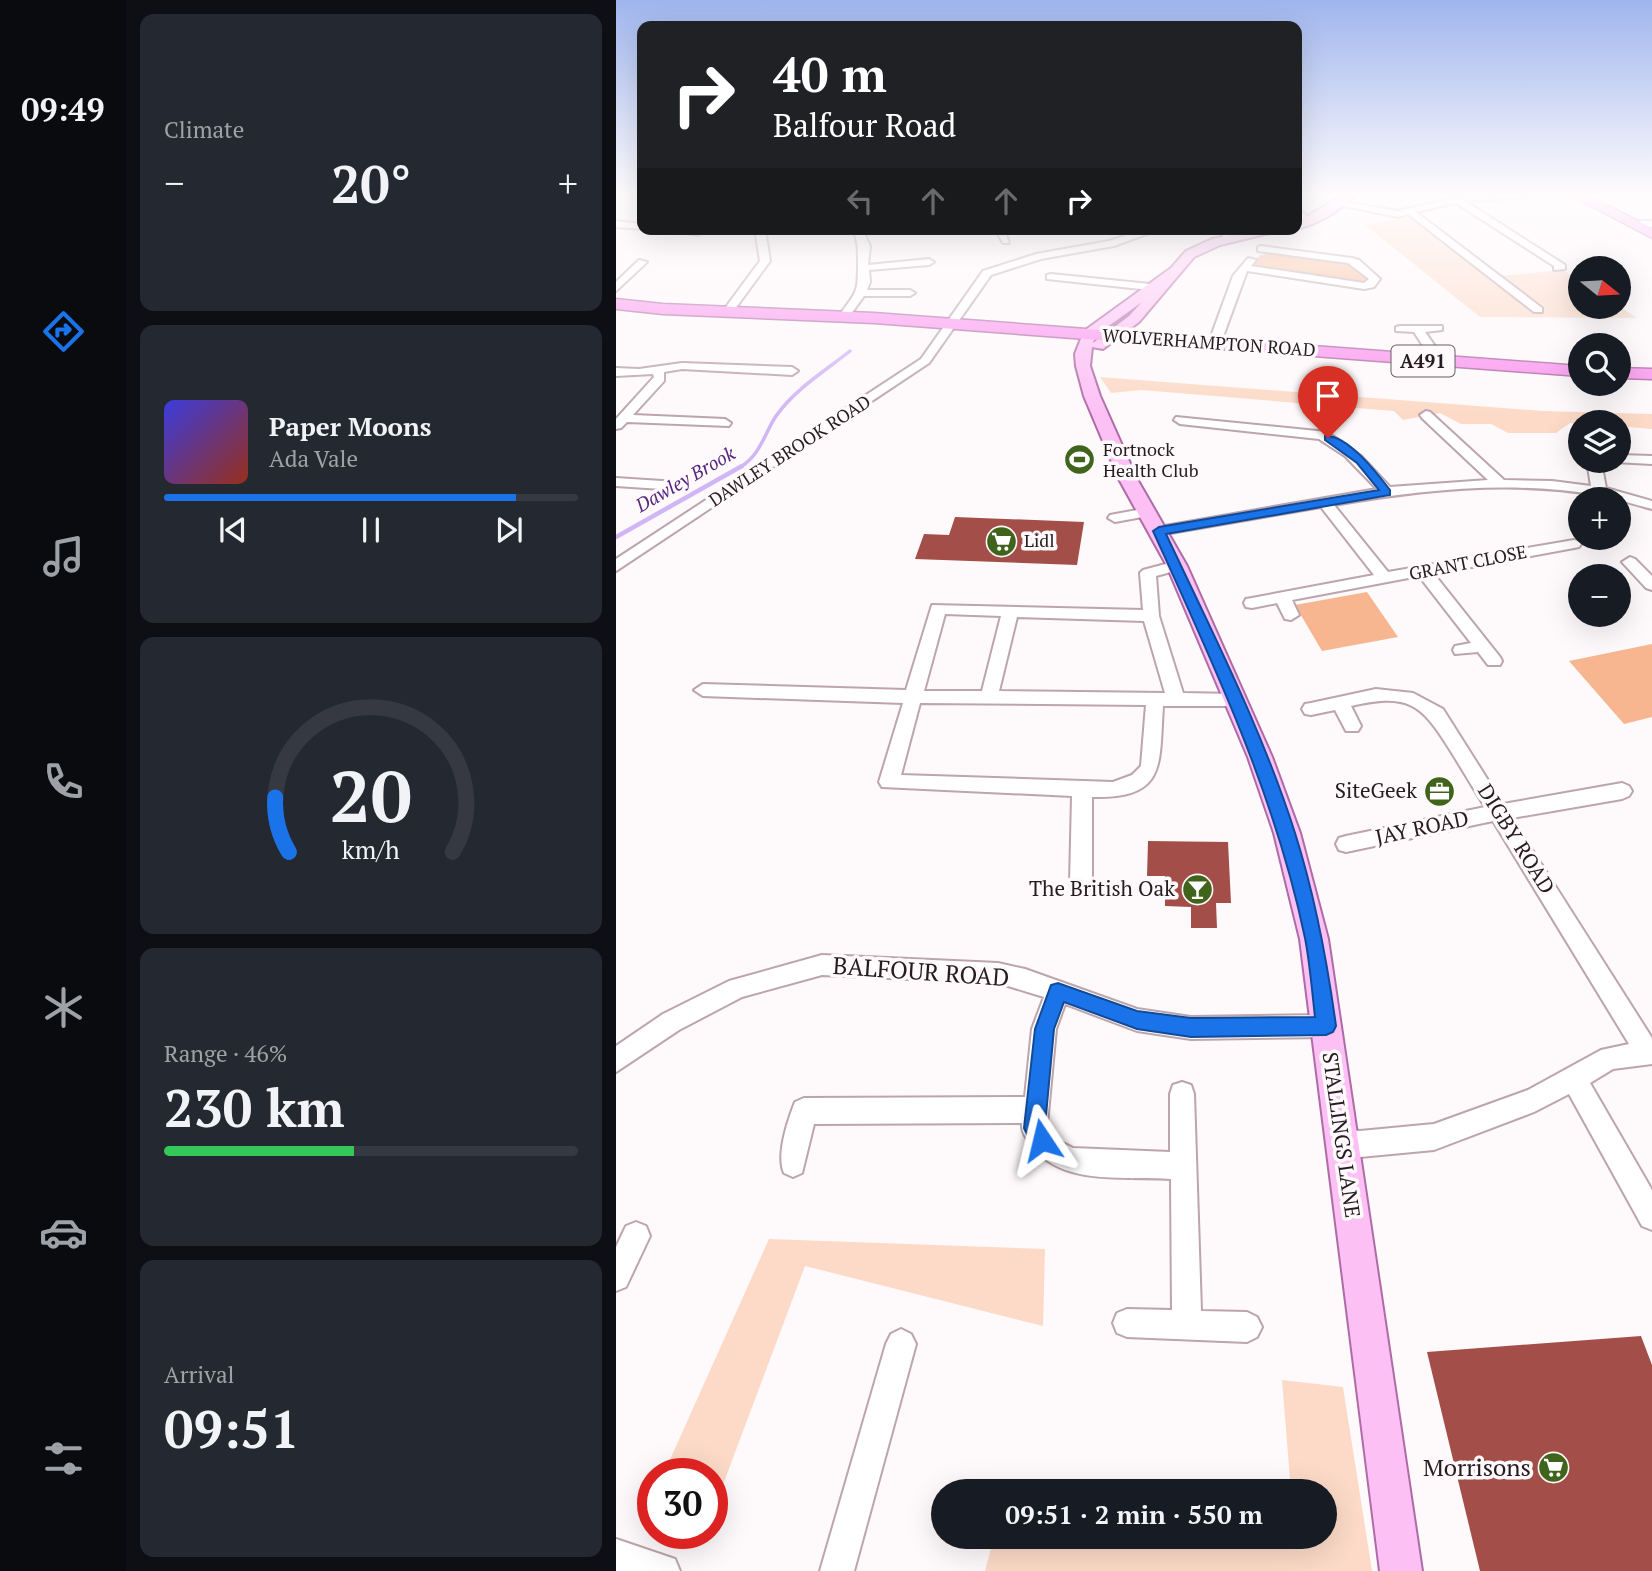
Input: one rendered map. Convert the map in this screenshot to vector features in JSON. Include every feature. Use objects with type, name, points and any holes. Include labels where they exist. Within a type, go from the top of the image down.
[{"type":"highway","name":"A491","points":[[618,307],[844,316],[1089,334]]},
{"type":"highway","name":"WOLVERHAMPTON ROAD","points":[[1089,334],[1568,370]]},
{"type":"highway","points":[[1631,373],[1652,374]]},
{"type":"main road","points":[[1083,360],[1134,319],[1177,268]]},
{"type":"main road","points":[[1083,360],[1089,334],[1175,271]]},
{"type":"main road","points":[[1134,319],[1137,330],[1155,338]]},
{"type":"main road","points":[[1050,331],[1065,337],[1083,360]]},
{"type":"main road","name":"STALLINGS LANE","points":[[1083,360],[1092,396],[1128,479],[1177,566],[1237,700],[1260,757],[1291,849],[1314,939],[1401,1571]]},
{"type":"street","points":[[616,288],[636,268]]},
{"type":"street","points":[[728,311],[760,268]]},
{"type":"street","points":[[844,316],[861,293],[865,282],[863,268]]},
{"type":"street","name":"DAWLEY BROOK ROAD","points":[[616,566],[916,368],[929,357],[984,276],[998,268]]},
{"type":"street","points":[[1215,342],[1238,276],[1244,268]]},
{"type":"street","points":[[1246,268],[1370,285],[1375,279],[1363,268]]},
{"type":"street","points":[[1483,268],[1538,310]]},
{"type":"street","points":[[1051,277],[1066,275],[1150,287]]},
{"type":"street","points":[[861,293],[910,293]]},
{"type":"street","points":[[1400,329],[1438,328]]},
{"type":"street","points":[[1419,329],[1431,349],[1434,362]]},
{"type":"street","points":[[616,372],[639,373],[682,366],[792,372]]},
{"type":"street","points":[[619,422],[660,378],[658,370]]},
{"type":"street","points":[[1426,415],[1499,483]]},
{"type":"street","points":[[1180,420],[1322,435],[1340,444],[1361,460],[1386,492]]},
{"type":"street","points":[[619,422],[725,423]]},
{"type":"street","points":[[1631,459],[1652,460]]},
{"type":"street","points":[[616,482],[652,490],[677,486]]},
{"type":"street","points":[[1115,518],[1153,521],[1326,504],[1386,492],[1499,483],[1568,487]]},
{"type":"street","points":[[1631,499],[1652,505]]},
{"type":"street","points":[[1326,504],[1384,578]]},
{"type":"street","name":"GRANT CLOSE","points":[[1538,534],[1552,547]]},
{"type":"street","name":"GRANT CLOSE","points":[[1252,603],[1568,545]]},
{"type":"street","points":[[1630,562],[1652,585]]},
{"type":"street","points":[[1176,700],[1152,616],[1148,573],[1177,566]]},
{"type":"street","points":[[1424,572],[1494,661]]},
{"type":"street","points":[[1283,598],[1291,615]]},
{"type":"street","points":[[1152,616],[938,609],[889,782],[1082,791],[1125,788],[1146,775],[1150,766],[1155,699]]},
{"type":"street","points":[[989,698],[1010,612]]},
{"type":"street","points":[[1461,650],[1482,646]]},
{"type":"street","points":[[703,690],[914,697],[1237,700]]},
{"type":"street","name":"DIGBY ROAD","points":[[1311,709],[1393,694],[1415,698],[1437,714],[1650,1052]]},
{"type":"street","points":[[1342,704],[1352,726]]},
{"type":"street","points":[[1081,883],[1082,791]]},
{"type":"street","name":"JAY ROAD","points":[[1346,844],[1500,811],[1622,791]]},
{"type":"street","name":"BALFOUR ROAD","points":[[616,1060],[671,1022],[737,988],[822,965],[998,973],[1025,979],[1137,1020],[1191,1028],[1326,1026]]},
{"type":"street","points":[[1058,992],[1044,1029],[1035,1110],[1034,1128],[1042,1140],[1052,1151],[1071,1161],[1183,1166]]},
{"type":"street","points":[[1341,1142],[1360,1144],[1434,1137],[1534,1100],[1610,1058],[1650,1052]]},
{"type":"street","points":[[1574,1079],[1652,1216]]},
{"type":"street","points":[[1182,1094],[1187,1325]]},
{"type":"street","points":[[793,1164],[804,1111],[1035,1110]]},
{"type":"street","points":[[616,1277],[636,1236]]},
{"type":"street","points":[[1128,1323],[1247,1327]]},
{"type":"street","points":[[838,1571],[901,1344]]},
{"type":"street","points":[[616,1556],[663,1571]]},
{"type":"shaded area","points":[[1359,268],[1370,276],[1369,284],[1259,269]]},
{"type":"shaded area","points":[[1419,268],[1489,268],[1500,276],[1563,270],[1568,273],[1568,318],[1480,317]]},
{"type":"shaded area","points":[[1100,377],[1568,412],[1568,424],[1556,433],[1508,433],[1491,424],[1461,424],[1440,413],[1403,420],[1394,411],[1141,390],[1111,393]]},
{"type":"shaded area","points":[[1631,413],[1652,414],[1652,429],[1631,427]]},
{"type":"shaded area","points":[[1367,592],[1398,637],[1322,651],[1295,605]]},
{"type":"shaded area","points":[[1652,644],[1652,717],[1624,724],[1569,661]]},
{"type":"shaded area","points":[[769,1239],[1045,1249],[1043,1326],[805,1266],[728,1471],[728,1458],[671,1458]]},
{"type":"shaded area","points":[[1282,1380],[1343,1387],[1372,1571],[985,1571],[991,1549],[1337,1549],[1337,1479],[1290,1479]]},
{"type":"building","name":"Lidl","points":[[955,517],[1084,522],[1077,565],[915,559],[924,534],[949,535]]},
{"type":"building","name":"The British Oak","points":[[1148,841],[1228,842],[1231,903],[1216,903],[1217,928],[1191,928],[1191,907],[1165,906],[1165,876],[1147,876]]},
{"type":"building","name":"Morrisons","points":[[1641,1336],[1652,1365],[1652,1571],[1480,1571],[1427,1352]]},
{"type":"waterway","name":"Dawley Brook","points":[[741,467],[757,451],[776,416],[792,397],[850,351]]},
{"type":"waterway","name":"Dawley Brook","points":[[616,537],[741,467]]},
{"type":"place","name":"Fortnock Health Club","points":[[1080,460]]},
{"type":"place","name":"Lidl","points":[[1001,541]]},
{"type":"place","name":"SiteGeek","points":[[1440,791]]},
{"type":"place","name":"The British Oak","points":[[1198,889]]},
{"type":"place","name":"Morrisons","points":[[1554,1468]]},
{"type":"route","points":[[1042,1140],[1034,1128],[1035,1110],[1044,1029],[1058,992],[1137,1020],[1191,1028],[1326,1026],[1314,939],[1287,833],[1229,682],[1159,531],[1386,492],[1361,460],[1328,438]]}]
